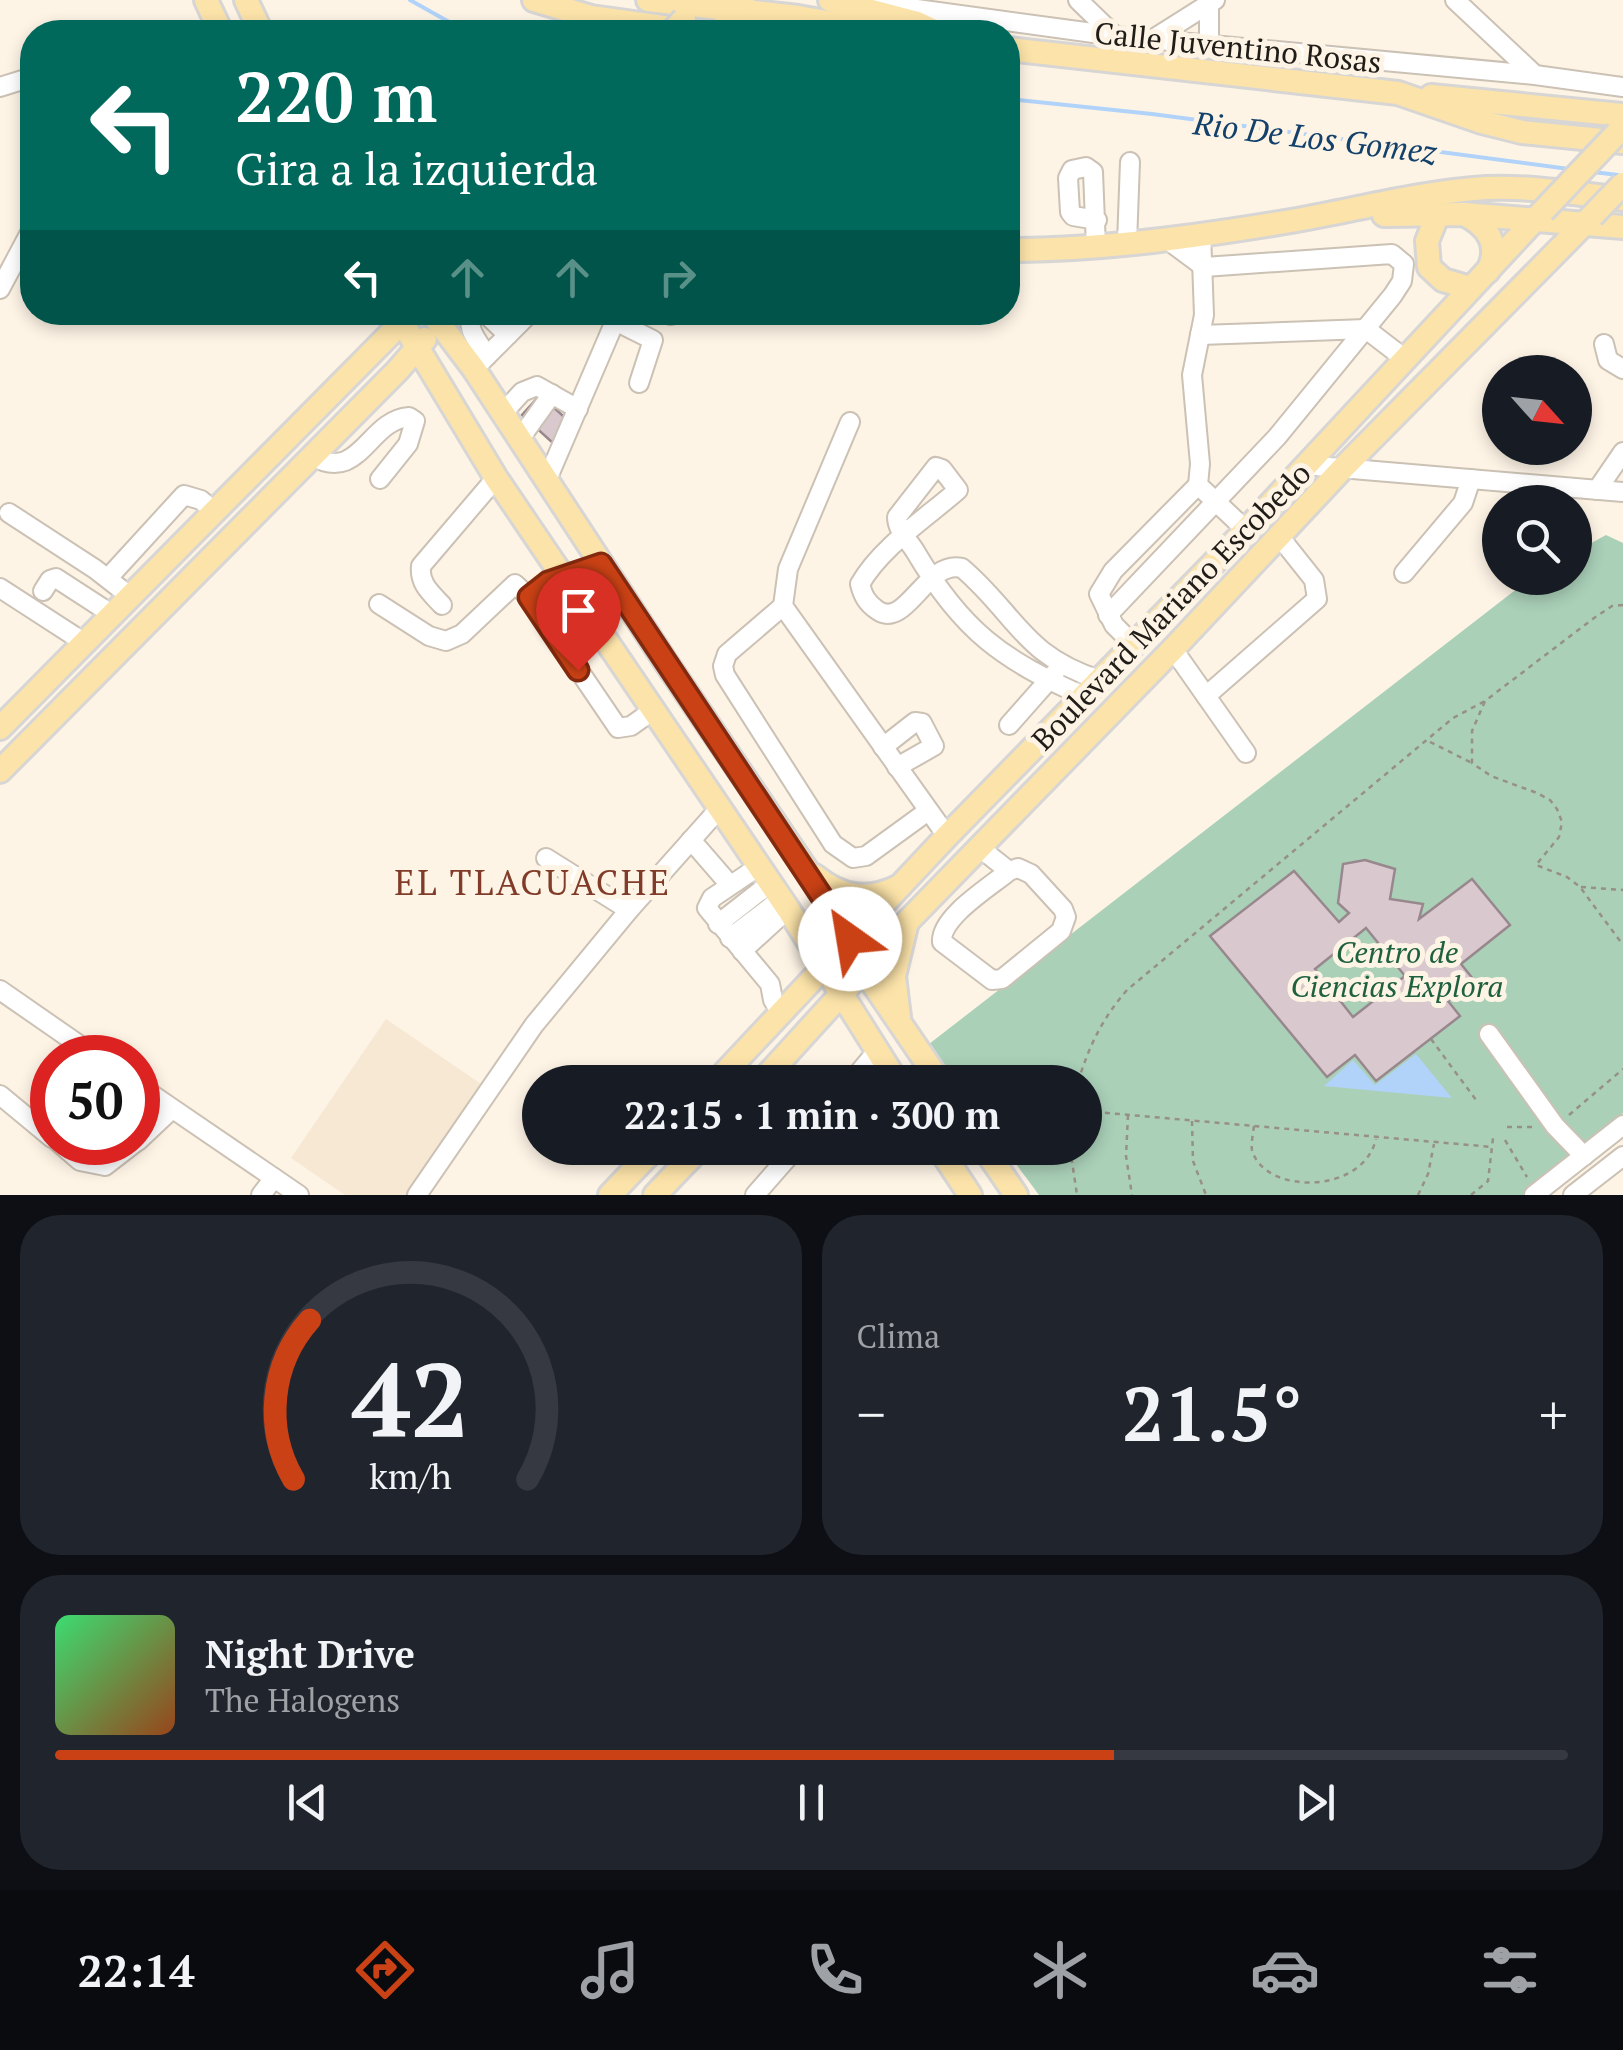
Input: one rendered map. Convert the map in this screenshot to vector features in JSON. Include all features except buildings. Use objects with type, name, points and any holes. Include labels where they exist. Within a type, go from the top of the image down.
[{"type":"main road","points":[[534,0],[591,17],[731,17],[790,9],[834,20]]},
{"type":"main road","points":[[648,0],[691,18]]},
{"type":"main road","points":[[830,0],[906,20]]},
{"type":"main road","points":[[1020,50],[1398,93],[1522,132],[1622,129]]},
{"type":"main road","name":"Boulevard Mariano Escobedo","points":[[732,1065],[822,967],[1246,530],[1622,129]]},
{"type":"main road","name":"Boulevard Mariano Escobedo","points":[[776,1065],[907,922],[1342,469],[1623,184]]},
{"type":"main road","points":[[1020,250],[1096,247],[1165,238],[1290,221],[1461,190],[1521,189],[1623,198]]},
{"type":"main road","points":[[1438,214],[1427,241],[1430,267],[1443,280],[1479,280],[1494,258],[1491,237],[1479,222],[1464,214]]},
{"type":"main road","points":[[1290,221],[1438,214],[1539,215],[1620,227]]},
{"type":"main road","points":[[1553,257],[1584,239],[1620,227]]},
{"type":"main road","points":[[0,728],[394,325]]},
{"type":"main road","points":[[407,325],[496,478],[774,890],[886,1065]]},
{"type":"main road","points":[[0,771],[397,372],[433,325]]},
{"type":"main road","points":[[447,325],[481,363],[502,414],[518,440],[804,866],[850,939],[863,969],[929,1065]]},
{"type":"main road","points":[[397,372],[436,378]]},
{"type":"main road","points":[[1246,530],[1256,548],[1254,563]]},
{"type":"main road","points":[[804,866],[834,891],[854,896],[876,895],[907,882]]},
{"type":"main road","points":[[899,1021],[894,976],[907,922]]},
{"type":"main road","points":[[786,1008],[798,972],[800,930]]},
{"type":"main road","points":[[610,1195],[639,1165]]},
{"type":"main road","points":[[655,1195],[684,1165]]},
{"type":"main road","points":[[950,1165],[970,1195]]},
{"type":"main road","points":[[996,1165],[1016,1195]]},
{"type":"street","name":"Calle Juventino Rosas","points":[[854,0],[999,20]]},
{"type":"street","points":[[1078,0],[1115,36]]},
{"type":"street","points":[[1456,0],[1536,76]]},
{"type":"street","points":[[1153,39],[1212,2]]},
{"type":"street","points":[[1208,45],[1212,2]]},
{"type":"street","name":"Calle Juventino Rosas","points":[[1020,23],[1623,87]]},
{"type":"street","points":[[1127,243],[1130,162]]},
{"type":"street","points":[[1096,247],[1097,220]]},
{"type":"street","points":[[1135,646],[1108,615],[1099,594],[1103,582],[1198,485],[1200,453],[1192,375],[1205,302],[1202,232]]},
{"type":"street","points":[[1108,615],[1277,438],[1393,295],[1405,272],[1404,264],[1392,254],[1204,267],[1165,238]]},
{"type":"street","points":[[0,289],[20,252]]},
{"type":"street","points":[[469,325],[481,363],[519,325]]},
{"type":"street","points":[[497,325],[508,336]]},
{"type":"street","points":[[542,475],[613,325]]},
{"type":"street","points":[[630,325],[653,340],[639,383]]},
{"type":"street","points":[[1200,335],[1366,329],[1405,359]]},
{"type":"street","points":[[1604,344],[1608,360],[1623,369]]},
{"type":"street","points":[[502,414],[529,387],[544,388],[575,407]]},
{"type":"street","points":[[518,440],[552,394]]},
{"type":"street","points":[[312,456],[333,466],[343,463],[393,422],[409,417],[415,421],[412,436],[380,479]]},
{"type":"street","points":[[850,422],[788,569],[783,606],[727,654],[723,666],[730,686],[833,844],[854,858],[878,850],[928,811]]},
{"type":"street","points":[[1597,490],[1623,452]]},
{"type":"street","points":[[1305,465],[1623,492]]},
{"type":"street","points":[[442,605],[425,588],[421,566],[496,478]]},
{"type":"street","points":[[1404,573],[1463,504],[1470,479]]},
{"type":"street","points":[[1198,485],[1246,530]]},
{"type":"street","points":[[108,578],[184,495],[201,500],[215,512]]},
{"type":"street","points":[[9,513],[131,597]]},
{"type":"street","points":[[1093,689],[1034,647],[962,568],[949,566],[931,578],[891,615],[881,613],[863,598],[860,584],[867,571],[906,536],[931,578],[984,641],[1048,680],[1093,689]]},
{"type":"street","points":[[1206,696],[1317,600],[1314,580],[1279,536]]},
{"type":"street","points":[[379,604],[429,636],[446,641],[462,634],[524,584],[601,564]]},
{"type":"street","points":[[44,591],[50,580],[56,578],[113,615]]},
{"type":"street","points":[[524,584],[618,728],[631,726],[652,712]]},
{"type":"street","points":[[0,588],[85,643]]},
{"type":"street","points":[[783,606],[948,836]]},
{"type":"street","points":[[1016,662],[1034,647]]},
{"type":"street","points":[[1173,649],[1246,753]]},
{"type":"street","points":[[1008,725],[1062,665]]},
{"type":"street","points":[[882,747],[915,722],[922,723],[934,746],[896,767]]},
{"type":"street","points":[[744,775],[775,755]]},
{"type":"street","points":[[417,1195],[510,1056],[628,910],[718,810]]},
{"type":"street","points":[[690,840],[730,885],[774,890]]},
{"type":"street","points":[[980,848],[1010,872]]},
{"type":"street","points":[[546,858],[628,910]]},
{"type":"street","points":[[1018,868],[1031,874],[1063,909],[1066,918],[1062,931],[1002,979],[992,980],[942,942],[940,936],[954,916],[1010,872],[1018,868]]},
{"type":"street","points":[[730,885],[708,902],[707,908],[770,984],[773,1000],[786,1008]]},
{"type":"street","points":[[730,938],[774,890]]},
{"type":"street","points":[[730,938],[774,890]]},
{"type":"street","points":[[0,990],[65,1035]]},
{"type":"street","points":[[1490,1034],[1555,1126],[1584,1156]]},
{"type":"street","points":[[865,1065],[877,1051]]},
{"type":"street","points":[[0,1094],[30,1119]]},
{"type":"street","points":[[160,1101],[300,1195]]},
{"type":"street","points":[[160,1120],[172,1109]]},
{"type":"street","points":[[1536,1193],[1623,1125]]},
{"type":"street","points":[[1573,1195],[1623,1156]]},
{"type":"street","points":[[755,1195],[781,1165]]},
{"type":"street","points":[[262,1195],[274,1178]]},
{"type":"path","points":[[1085,1065],[1103,1018],[1126,990],[1454,718],[1484,701],[1594,618],[1612,606],[1623,605]]},
{"type":"path","points":[[1472,762],[1472,731],[1484,701]]},
{"type":"path","points":[[1428,742],[1472,762],[1491,776],[1550,800],[1562,822],[1559,837],[1536,864],[1580,887],[1623,945]]},
{"type":"path","points":[[1580,887],[1623,890]]},
{"type":"path","points":[[1430,1039],[1476,1100]]},
{"type":"path","points":[[1507,1127],[1555,1126],[1623,1069]]},
{"type":"path","points":[[1102,1112],[1492,1147]]},
{"type":"path","points":[[1128,1114],[1126,1156],[1132,1195]]},
{"type":"path","points":[[1192,1119],[1193,1161],[1206,1195]]},
{"type":"path","points":[[1254,1125],[1252,1148],[1257,1162],[1275,1182]]},
{"type":"path","points":[[1364,1170],[1377,1136]]},
{"type":"path","points":[[1471,1195],[1488,1181],[1493,1138]]},
{"type":"path","points":[[1505,1140],[1536,1193]]},
{"type":"path","points":[[1418,1195],[1428,1174],[1435,1142]]},
{"type":"path","points":[[1073,1165],[1077,1195]]},
{"type":"shaded area","points":[[386,1019],[484,1086],[411,1195],[345,1195],[291,1158]]},
{"type":"green space","name":"Centro de Ciencias Explora","points":[[1606,535],[1623,543],[1623,1113],[1523,1195],[1039,1195],[1017,1165],[1102,1165],[1102,1065],[944,1065],[929,1044],[1509,595],[1592,595],[1592,543]]},
{"type":"water","points":[[1416,1054],[1452,1098],[1324,1086],[1353,1060],[1375,1085]]},
{"type":"waterway","name":"Rio De Los Gomez","points":[[410,0],[446,20]]},
{"type":"waterway","name":"Rio De Los Gomez","points":[[1020,100],[1569,169]]},
{"type":"waterway","name":"Rio De Los Gomez","points":[[1593,172],[1618,175]]},
{"type":"district","name":"EL TLACUACHE","points":[[533,882]]},
{"type":"route","points":[[578,670],[529,597],[548,582],[601,564],[850,939]]}]
